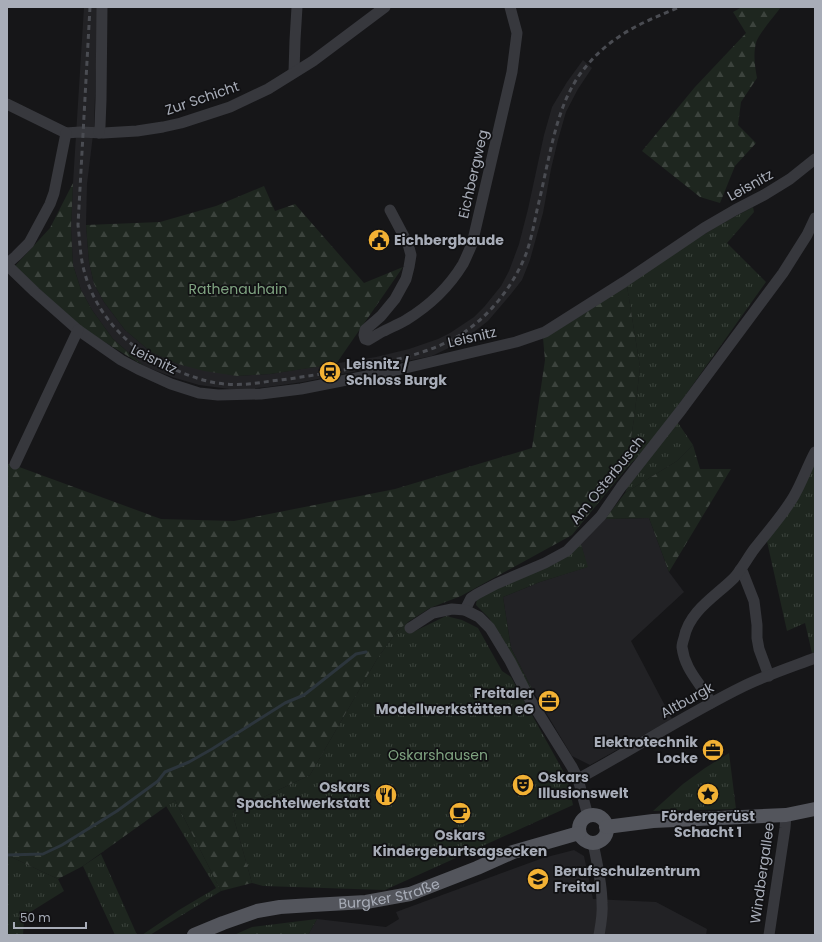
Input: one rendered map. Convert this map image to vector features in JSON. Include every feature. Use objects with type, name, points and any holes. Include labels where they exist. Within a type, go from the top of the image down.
[{"type":"main road","points":[[606,827],[667,820],[786,815],[815,809]]},
{"type":"main road","points":[[588,816],[598,816],[605,822],[606,827],[605,836],[598,842],[589,843],[584,841],[579,833],[580,825],[584,818],[588,816]]},
{"type":"main road","name":"Burgker Straße","points":[[194,935],[257,911],[286,907],[366,902],[410,894],[478,868],[513,852],[579,833]]},
{"type":"street","points":[[99,133],[101,100],[102,7]]},
{"type":"street","points":[[294,72],[297,7]]},
{"type":"street","name":"Zur Schicht","points":[[7,104],[66,133],[137,132],[163,127],[205,116],[230,107],[268,89],[313,61],[385,7]]},
{"type":"street","name":"Eichbergweg","points":[[390,210],[408,244],[411,255],[409,267],[406,278],[395,299],[381,316],[366,330],[364,336],[368,340],[420,311],[452,280],[463,263],[472,244],[512,72],[517,33],[510,7]]},
{"type":"street","name":"Leisnitz","points":[[66,133],[54,193],[50,204],[29,243],[7,265],[78,330],[121,360],[171,384],[199,393],[218,395],[261,394],[301,389],[476,352],[516,342],[545,332],[630,278],[704,228],[790,179],[815,159]]},
{"type":"street","name":"Am Osterbusch","points":[[465,610],[471,598],[477,594],[567,552],[601,516],[621,487],[673,421],[783,273],[807,235],[815,218]]},
{"type":"street","points":[[15,464],[78,330]]},
{"type":"street","points":[[711,703],[690,672],[682,646],[685,632],[703,606],[740,570],[754,548],[775,523],[793,498],[815,452]]},
{"type":"street","points":[[740,570],[743,573],[754,601],[758,643],[769,676]]},
{"type":"street","points":[[410,628],[433,613],[452,609],[465,610],[479,617],[490,628],[533,703],[568,759],[578,779],[588,816]]},
{"type":"street","name":"Altburgk","points":[[578,779],[711,703],[744,686],[815,658]]},
{"type":"street","name":"Windbergallee","points":[[769,935],[786,815]]},
{"type":"street","points":[[593,843],[599,871],[602,903],[602,919],[599,935]]},
{"type":"shaded area","points":[[84,7],[98,7],[94,127],[87,184],[86,225],[89,262],[94,284],[104,302],[125,330],[151,352],[178,364],[237,376],[270,374],[376,357],[409,349],[438,339],[474,317],[501,286],[509,271],[519,244],[544,135],[552,107],[567,82],[583,60],[592,68],[578,89],[566,112],[551,169],[543,213],[530,260],[522,280],[488,321],[461,342],[432,356],[303,382],[237,390],[199,385],[172,377],[144,366],[113,339],[92,310],[81,290],[73,265],[71,228]]},
{"type":"shaded area","points":[[649,518],[669,572],[684,592],[631,641],[672,719],[590,765],[572,756],[533,691],[511,648],[503,597],[540,582],[587,567],[581,544],[605,519]]},
{"type":"shaded area","name":"Berufsschulzentrum Freital","points":[[574,850],[584,856],[593,899],[656,902],[707,929],[706,935],[308,935],[317,919],[386,927],[399,919],[396,912],[543,858]]},
{"type":"green space","points":[[742,7],[781,7],[757,39],[754,56],[757,78],[741,102],[738,125],[756,143],[735,166],[720,203],[700,197],[642,151],[695,87],[746,33],[733,12]]},
{"type":"green space","points":[[73,183],[71,228],[73,265],[81,290],[92,310],[113,339],[144,366],[80,327],[15,266],[50,228]]},
{"type":"green space","name":"Rathenauhain","points":[[264,186],[275,211],[295,204],[364,283],[403,267],[336,364],[270,374],[237,376],[204,371],[178,364],[151,352],[125,330],[104,302],[94,284],[89,262],[86,225],[160,222],[216,206]]},
{"type":"green space","points":[[753,207],[754,212],[727,243],[766,282],[672,414],[693,445],[677,461],[625,493],[642,452],[626,469],[640,367],[627,286],[669,256],[721,224]]},
{"type":"green space","points":[[627,286],[640,367],[626,469],[572,535],[461,596],[430,608],[397,631],[377,659],[310,775],[232,812],[252,883],[221,891],[175,800],[83,866],[58,879],[7,855],[7,464],[11,464],[161,519],[234,521],[395,489],[532,448],[545,360],[543,338]]},
{"type":"green space","points":[[693,445],[700,469],[731,469],[669,572],[649,518],[605,519],[625,493],[677,461]]},
{"type":"green space","points":[[815,457],[815,652],[812,653],[805,623],[787,631],[766,537]]},
{"type":"green space","points":[[581,544],[588,567],[540,582],[503,597],[511,648],[533,691],[531,692],[489,618],[476,605],[477,597]]},
{"type":"green space","name":"Oskarshausen","points":[[446,616],[462,620],[478,628],[502,671],[511,677],[567,778],[573,805],[385,890],[263,886],[252,883],[232,812],[310,775],[377,659],[397,631],[408,622],[413,632]]},
{"type":"green space","points":[[729,753],[736,809],[653,811],[683,784]]},
{"type":"green space","points":[[175,800],[221,891],[150,935],[142,935],[179,910],[216,888],[166,806]]},
{"type":"green space","points":[[101,854],[137,935],[115,935],[83,866]]},
{"type":"green space","points":[[7,855],[58,879],[64,891],[32,911],[24,919],[23,935],[7,935]]},
{"type":"green space","points":[[317,919],[308,935],[234,935],[252,927]]},
{"type":"waterway","points":[[7,855],[43,854],[62,845],[117,811],[158,781],[165,772],[189,762],[285,703],[304,695],[356,654],[366,652]]},
{"type":"railway","points":[[90,7],[78,225],[80,250],[85,274],[90,288],[105,315],[114,327],[136,348],[149,357],[182,373],[210,382],[224,384],[258,383],[295,378],[367,366],[402,358],[420,353],[452,340],[476,323],[502,297],[509,287],[526,254],[560,114],[564,103],[581,72],[599,53],[620,36],[642,23],[680,7]]},
{"type":"place","name":"Eichbergbaude","points":[[379,240]]},
{"type":"place","name":"Leisnitz / Schloss Burgk","points":[[330,372]]},
{"type":"place","name":"Freitaler Modellwerkstätten eG","points":[[549,701]]},
{"type":"place","name":"Elektrotechnik Locke","points":[[713,750]]},
{"type":"place","name":"Oskars Illusionswelt","points":[[523,785]]},
{"type":"place","name":"Fördergerüst Schacht 1","points":[[708,794]]},
{"type":"place","name":"Oskars Spachtelwerkstatt","points":[[386,795]]},
{"type":"place","name":"Oskars Kindergeburtsagsecken","points":[[460,813]]},
{"type":"place","name":"Berufsschulzentrum Freital","points":[[538,879]]}]
